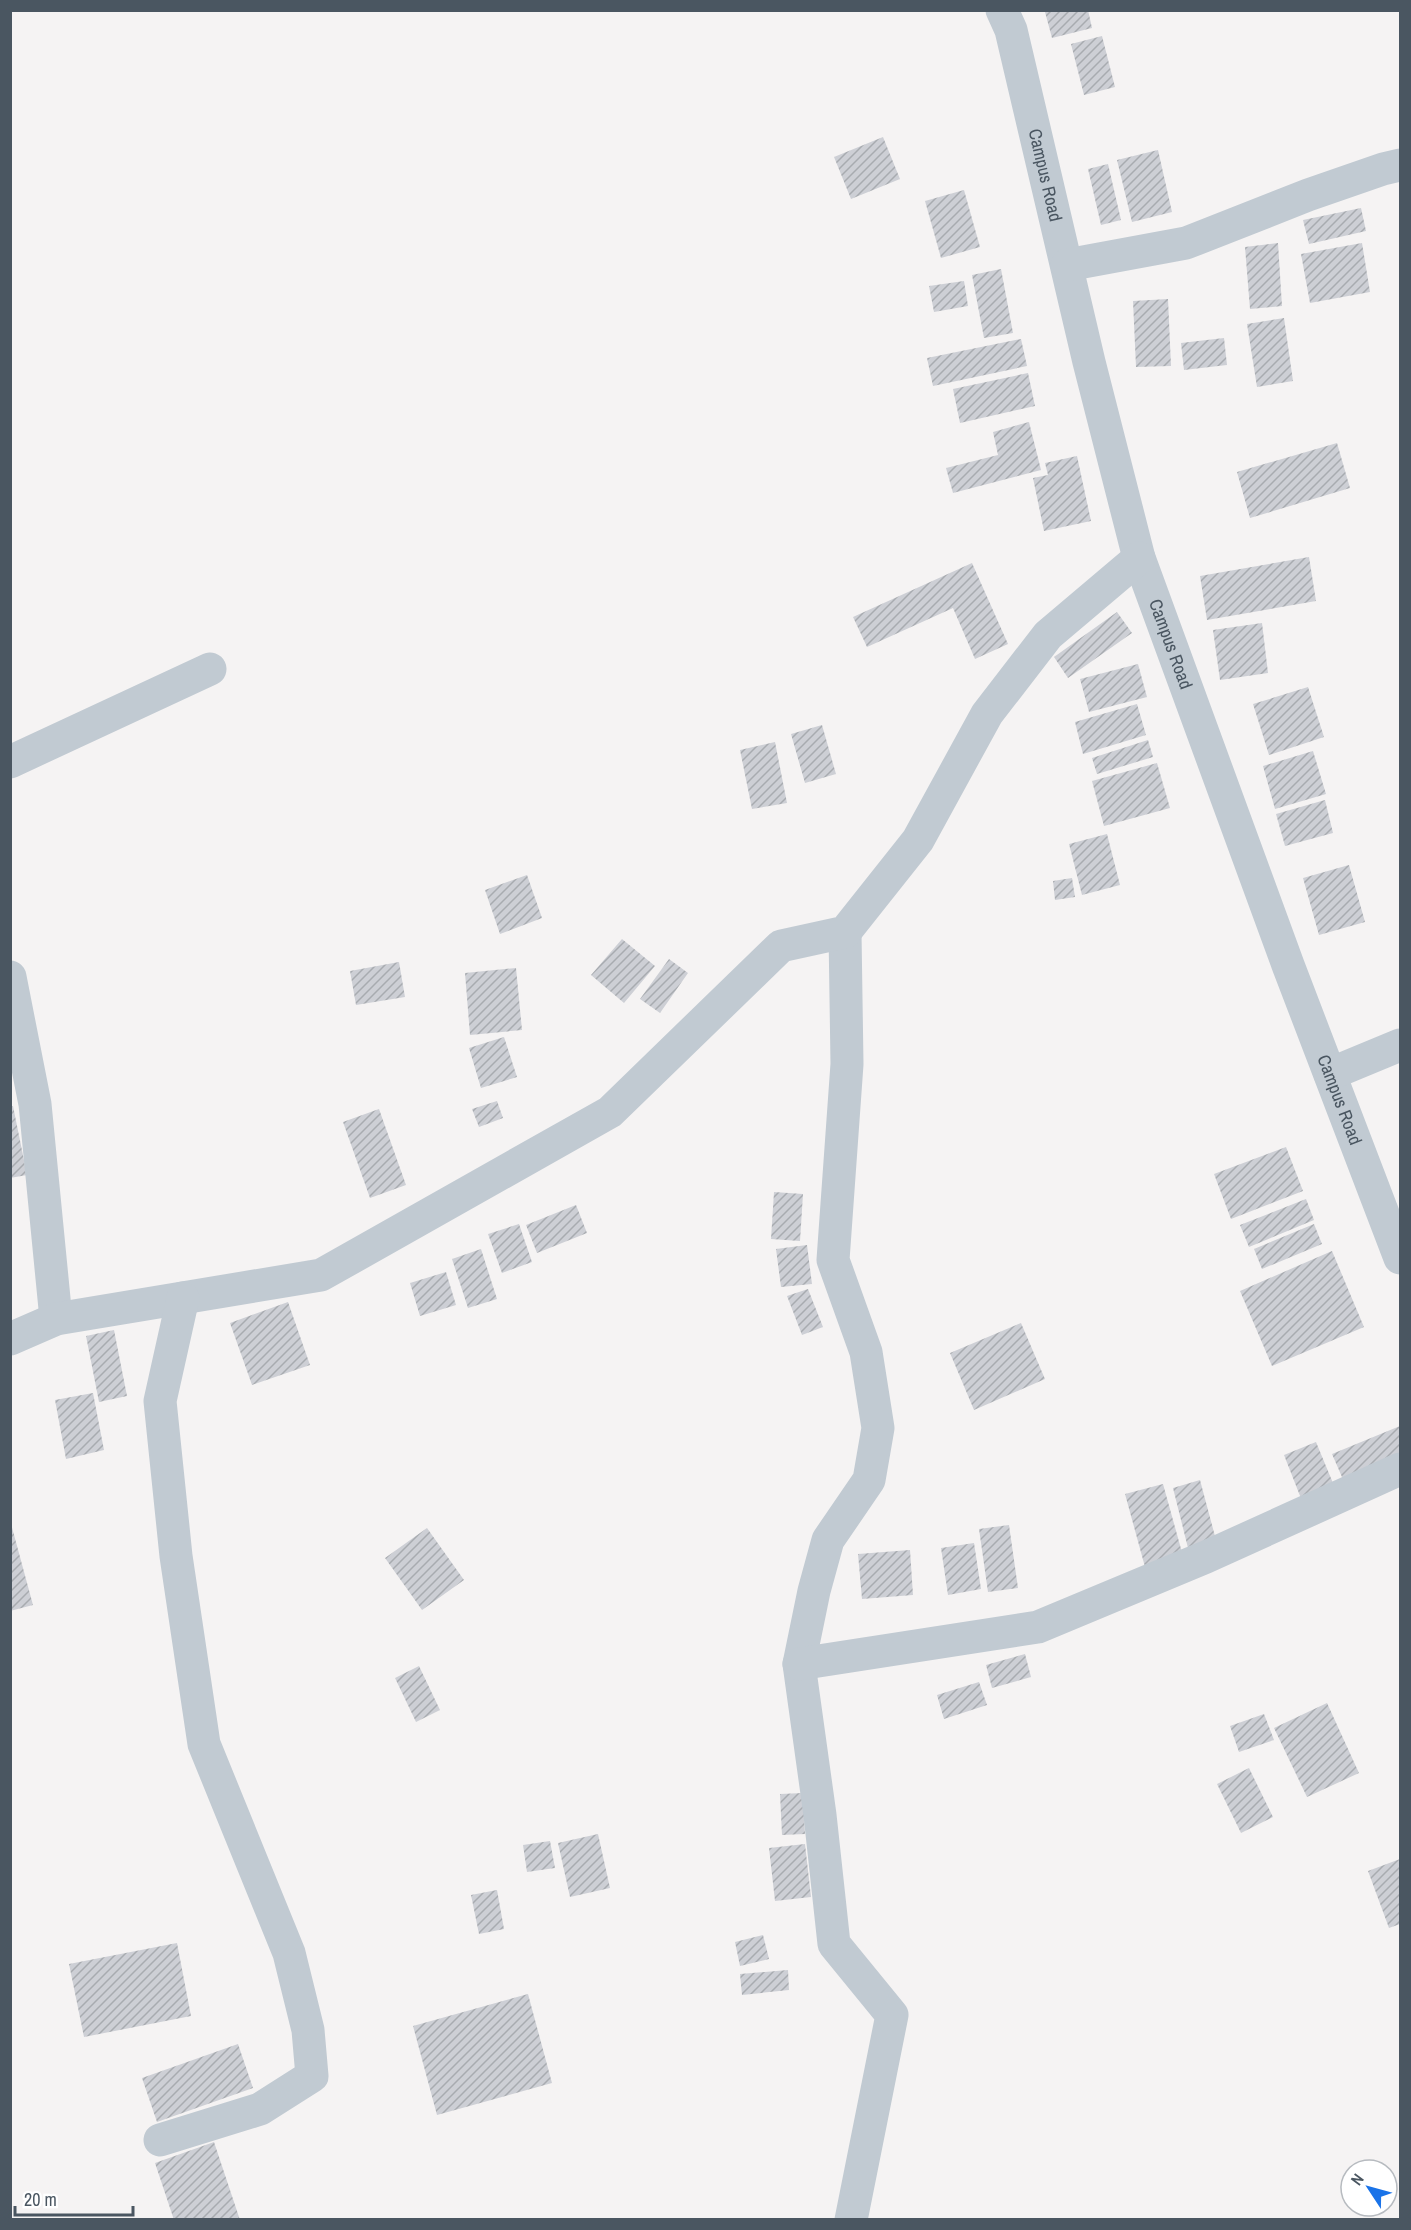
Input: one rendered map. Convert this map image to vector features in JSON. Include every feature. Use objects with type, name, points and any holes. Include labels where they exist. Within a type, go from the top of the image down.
[{"type":"street","name":"Campus Road","points":[[1002,10],[1011,30],[1139,558],[1330,1074],[1401,1258]]},
{"type":"street","points":[[1067,265],[1186,243],[1308,195],[1401,165]]},
{"type":"street","points":[[10,1340],[56,1318],[321,1275],[610,1112],[782,946],[845,932],[918,840],[987,714],[1048,635],[1139,558]]},
{"type":"street","points":[[10,762],[210,669]]},
{"type":"street","points":[[845,932],[847,1064],[833,1260],[866,1352],[878,1428],[869,1480],[828,1540],[799,1664],[820,1815],[834,1944],[892,2015],[851,2220]]},
{"type":"street","points":[[10,977],[35,1104],[56,1318]]},
{"type":"street","points":[[1330,1074],[1401,1045]]},
{"type":"street","points":[[160,2140],[260,2109],[312,2076],[308,2030],[289,1953],[204,1744],[176,1556],[160,1401],[183,1298]]},
{"type":"street","points":[[799,1664],[1038,1627],[1206,1557],[1401,1469]]},
{"type":"building","points":[[1088,10],[1092,28],[1052,38],[1045,12]]},
{"type":"building","points":[[1102,36],[1115,87],[1084,95],[1071,44]]},
{"type":"building","points":[[883,137],[900,179],[851,199],[834,157]]},
{"type":"building","points":[[1158,150],[1172,212],[1132,222],[1117,160]]},
{"type":"building","points":[[1108,164],[1121,220],[1101,225],[1088,169]]},
{"type":"building","points":[[964,190],[980,247],[941,258],[925,201]]},
{"type":"building","points":[[1361,208],[1366,231],[1309,244],[1303,220]]},
{"type":"building","points":[[1278,243],[1282,306],[1250,309],[1245,247]]},
{"type":"building","points":[[1362,243],[1370,292],[1310,303],[1301,254]]},
{"type":"building","points":[[1001,269],[1013,333],[984,338],[972,275]]},
{"type":"building","points":[[964,281],[968,306],[934,312],[929,286]]},
{"type":"building","points":[[1168,299],[1171,366],[1136,367],[1133,301]]},
{"type":"building","points":[[1284,318],[1293,381],[1257,387],[1247,324]]},
{"type":"building","points":[[1224,338],[1227,365],[1184,370],[1181,343]]},
{"type":"building","points":[[1021,339],[1027,366],[933,386],[927,358]]},
{"type":"building","points":[[1028,373],[1035,406],[960,423],[953,389]]},
{"type":"building","points":[[1029,422],[1041,470],[953,493],[946,468],[998,455],[993,432]]},
{"type":"building","points":[[1337,443],[1350,488],[1250,518],[1237,472]]},
{"type":"building","points":[[1077,456],[1091,521],[1044,531],[1033,478],[1048,475],[1045,463]]},
{"type":"building","points":[[1309,557],[1316,601],[1207,620],[1200,576]]},
{"type":"building","points":[[972,563],[1008,644],[975,659],[953,608],[867,647],[853,617]]},
{"type":"building","points":[[1117,612],[1132,633],[1068,678],[1054,657]]},
{"type":"building","points":[[1262,623],[1268,673],[1220,680],[1213,630]]},
{"type":"building","points":[[1138,664],[1147,697],[1089,712],[1080,679]]},
{"type":"building","points":[[1308,687],[1324,737],[1269,755],[1253,704]]},
{"type":"building","points":[[1137,704],[1146,735],[1083,754],[1075,722]]},
{"type":"building","points":[[822,725],[836,774],[805,783],[791,734]]},
{"type":"building","points":[[1148,740],[1153,757],[1097,774],[1092,758]]},
{"type":"building","points":[[775,742],[787,803],[752,809],[740,750]]},
{"type":"building","points":[[1313,751],[1326,794],[1275,809],[1263,766]]},
{"type":"building","points":[[1157,763],[1170,808],[1104,826],[1092,781]]},
{"type":"building","points":[[1325,800],[1333,833],[1285,846],[1276,814]]},
{"type":"building","points":[[1107,834],[1120,885],[1082,895],[1069,844]]},
{"type":"building","points":[[1349,865],[1365,922],[1319,935],[1303,878]]},
{"type":"building","points":[[527,875],[542,918],[500,934],[485,890]]},
{"type":"building","points":[[1072,878],[1075,897],[1055,900],[1053,881]]},
{"type":"building","points":[[622,939],[655,966],[624,1003],[591,975]]},
{"type":"building","points":[[669,959],[688,973],[660,1013],[640,999]]},
{"type":"building","points":[[399,962],[405,997],[356,1005],[350,971]]},
{"type":"building","points":[[516,968],[522,1030],[470,1035],[465,973]]},
{"type":"building","points":[[504,1037],[517,1077],[481,1088],[469,1048]]},
{"type":"building","points":[[497,1101],[503,1118],[479,1127],[472,1109]]},
{"type":"building","points":[[10,1106],[13,1106],[27,1175],[10,1178]]},
{"type":"building","points":[[379,1109],[406,1185],[370,1198],[343,1122]]},
{"type":"building","points":[[1286,1147],[1303,1191],[1231,1219],[1214,1174]]},
{"type":"building","points":[[774,1192],[803,1194],[800,1241],[771,1239]]},
{"type":"building","points":[[1306,1199],[1314,1220],[1249,1247],[1240,1225]]},
{"type":"building","points":[[576,1205],[587,1233],[537,1253],[526,1225]]},
{"type":"building","points":[[519,1224],[532,1262],[502,1273],[488,1234]]},
{"type":"building","points":[[1314,1224],[1322,1244],[1262,1269],[1254,1249]]},
{"type":"building","points":[[807,1245],[812,1284],[781,1287],[776,1249]]},
{"type":"building","points":[[481,1249],[497,1299],[468,1308],[452,1259]]},
{"type":"building","points":[[1332,1251],[1364,1327],[1272,1366],[1240,1291]]},
{"type":"building","points":[[446,1272],[456,1305],[420,1316],[410,1283]]},
{"type":"building","points":[[808,1289],[823,1327],[802,1335],[787,1296]]},
{"type":"building","points":[[288,1302],[310,1365],[252,1385],[230,1323]]},
{"type":"building","points":[[1021,1323],[1045,1379],[974,1410],[950,1353]]},
{"type":"building","points":[[114,1330],[127,1396],[99,1402],[86,1336]]},
{"type":"building","points":[[93,1393],[104,1450],[66,1459],[55,1400]]},
{"type":"building","points":[[1400,1426],[1400,1462],[1345,1484],[1332,1454]]},
{"type":"building","points":[[1316,1442],[1335,1488],[1302,1501],[1284,1455]]},
{"type":"building","points":[[1200,1480],[1216,1540],[1188,1548],[1173,1488]]},
{"type":"building","points":[[1163,1484],[1183,1556],[1145,1567],[1125,1494]]},
{"type":"building","points":[[10,1520],[33,1605],[10,1611]]},
{"type":"building","points":[[1009,1525],[1018,1588],[988,1592],[979,1529]]},
{"type":"building","points":[[427,1528],[464,1580],[422,1610],[385,1558]]},
{"type":"building","points":[[974,1543],[981,1589],[948,1595],[941,1548]]},
{"type":"building","points":[[910,1550],[913,1595],[862,1599],[858,1554]]},
{"type":"building","points":[[1025,1654],[1031,1677],[992,1688],[986,1665]]},
{"type":"building","points":[[419,1666],[440,1710],[416,1722],[395,1678]]},
{"type":"building","points":[[979,1682],[987,1705],[944,1719],[937,1695]]},
{"type":"building","points":[[1327,1703],[1359,1773],[1307,1797],[1274,1728]]},
{"type":"building","points":[[1264,1714],[1274,1740],[1239,1752],[1230,1726]]},
{"type":"building","points":[[1249,1768],[1273,1817],[1241,1833],[1217,1784]]},
{"type":"building","points":[[803,1793],[805,1834],[782,1835],[780,1794]]},
{"type":"building","points":[[598,1834],[610,1888],[570,1897],[558,1843]]},
{"type":"building","points":[[550,1841],[555,1868],[527,1872],[523,1845]]},
{"type":"building","points":[[805,1844],[811,1897],[775,1901],[769,1848]]},
{"type":"building","points":[[1400,1859],[1400,1924],[1389,1928],[1368,1871]]},
{"type":"building","points":[[497,1890],[504,1929],[479,1934],[471,1895]]},
{"type":"building","points":[[763,1935],[769,1959],[740,1966],[735,1942]]},
{"type":"building","points":[[177,1943],[191,2016],[84,2037],[69,1964]]},
{"type":"building","points":[[788,1970],[789,1990],[742,1995],[740,1974]]},
{"type":"building","points":[[528,1994],[552,2083],[437,2115],[413,2026]]},
{"type":"building","points":[[238,2044],[253,2088],[157,2122],[142,2078]]},
{"type":"building","points":[[214,2142],[240,2220],[174,2220],[155,2163]]}]
